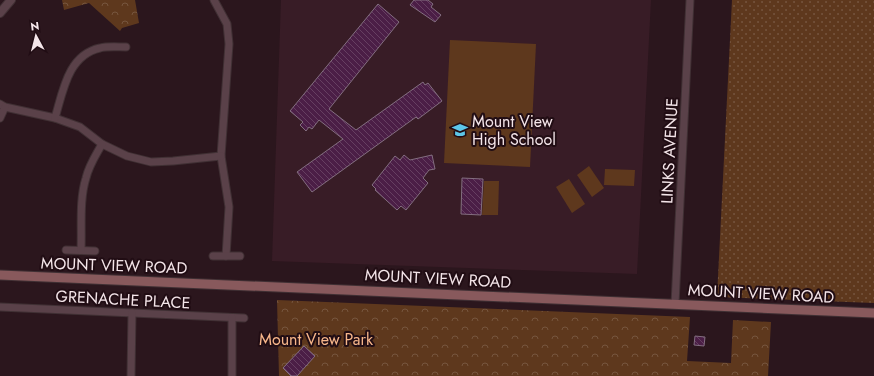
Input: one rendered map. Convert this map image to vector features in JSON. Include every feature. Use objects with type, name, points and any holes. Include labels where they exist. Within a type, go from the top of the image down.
[{"type":"main road","name":"MOUNT VIEW ROAD","points":[[0,275],[874,313]]},
{"type":"street","points":[[214,0],[226,24],[229,44],[221,156],[229,207],[226,256]]},
{"type":"street","name":"LINKS AVENUE","points":[[676,304],[690,0]]},
{"type":"street","points":[[0,12],[9,1]]},
{"type":"street","points":[[55,118],[69,74],[76,62],[87,53],[100,48],[126,47]]},
{"type":"street","points":[[0,118],[2,106],[55,118],[80,127],[102,144],[127,156],[151,162],[221,156]]},
{"type":"street","points":[[81,250],[85,179],[91,163],[102,144]]},
{"type":"street","points":[[66,250],[96,251]]},
{"type":"street","points":[[213,256],[240,256]]},
{"type":"street","name":"GRENACHE PLACE","points":[[0,307],[244,318]]},
{"type":"street","points":[[131,376],[132,313]]},
{"type":"street","points":[[232,318],[232,376]]},
{"type":"shaded area","name":"Mount View High School","points":[[281,0],[651,0],[637,274],[272,261]]},
{"type":"green space","points":[[62,0],[135,0],[139,23],[122,28],[120,31],[89,3],[64,10]]},
{"type":"green space","points":[[732,0],[874,0],[874,303],[717,297]]},
{"type":"green space","points":[[450,40],[536,44],[530,167],[444,163]]},
{"type":"green space","points":[[589,166],[604,188],[592,197],[577,175]]},
{"type":"green space","points":[[605,169],[635,170],[634,186],[604,185]]},
{"type":"green space","points":[[569,179],[585,204],[572,213],[556,187]]},
{"type":"green space","points":[[484,181],[499,181],[498,215],[482,215]]},
{"type":"green space","name":"Mount View Park","points":[[277,300],[690,317],[687,361],[731,363],[733,320],[771,322],[768,376],[279,376]]},
{"type":"building","points":[[414,0],[428,0],[433,4],[431,7],[441,15],[435,22],[410,5]]},
{"type":"building","points":[[378,4],[399,22],[329,109],[356,130],[423,82],[425,85],[428,83],[442,101],[418,119],[416,117],[312,192],[297,172],[343,139],[319,120],[312,129],[309,127],[306,131],[300,125],[303,122],[290,111]]},
{"type":"building","points":[[404,155],[410,160],[432,155],[435,169],[429,170],[423,178],[428,183],[406,210],[401,206],[397,210],[375,190],[376,189],[372,185],[395,156],[400,160]]},
{"type":"building","points":[[462,178],[483,179],[481,215],[461,214]]},
{"type":"building","points":[[695,336],[705,337],[704,346],[694,345]]},
{"type":"building","points":[[304,346],[315,356],[297,376],[291,376],[283,368]]},
{"type":"place","name":"Mount View High School","points":[[460,130]]}]
